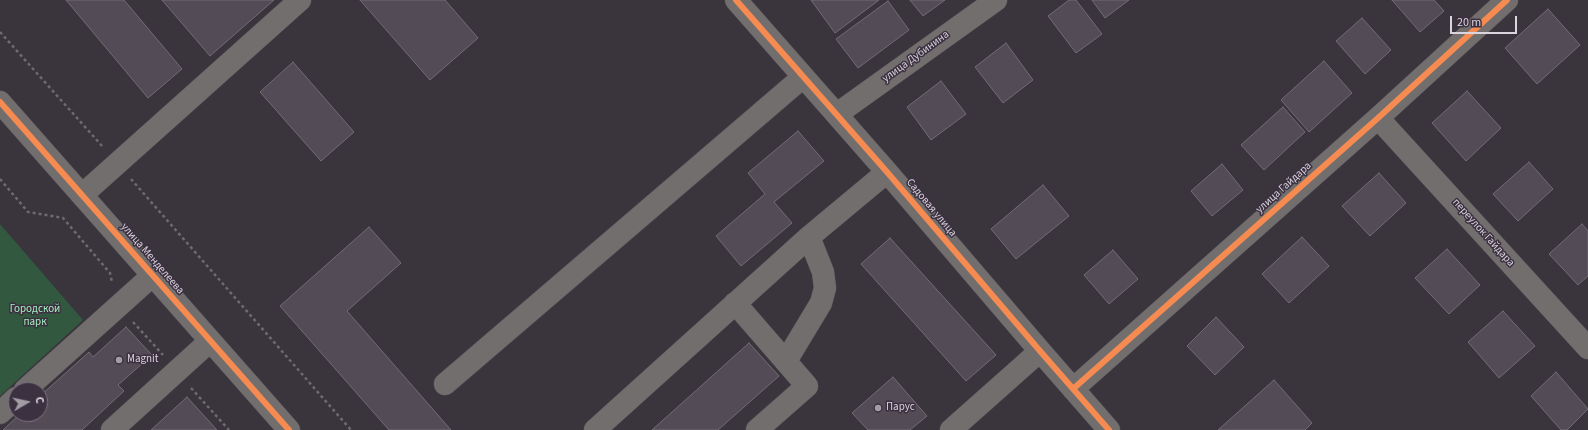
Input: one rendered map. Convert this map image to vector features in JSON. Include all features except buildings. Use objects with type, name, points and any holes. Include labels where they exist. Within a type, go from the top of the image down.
[{"type":"street","points":[[82,195],[300,0]]},
{"type":"street","name":"Садовая улица","points":[[736,0],[887,172],[1109,430]]},
{"type":"street","name":"улица Дубинина","points":[[836,114],[996,0]]},
{"type":"street","name":"улица Гайдара","points":[[1073,389],[1378,118],[1507,0]]},
{"type":"street","points":[[445,384],[803,77]]},
{"type":"street","name":"улица Менделеева","points":[[0,102],[289,430]]},
{"type":"street","name":"переулок Гайдара","points":[[1378,118],[1588,348]]},
{"type":"street","points":[[595,430],[809,237],[887,172]]},
{"type":"street","points":[[786,361],[821,303],[825,288],[823,272],[809,237]]},
{"type":"street","points":[[34,382],[153,275]]},
{"type":"street","points":[[735,303],[806,386],[757,430]]},
{"type":"street","points":[[112,430],[210,341]]},
{"type":"street","points":[[951,430],[1040,351]]},
{"type":"street","points":[[0,413],[8,406]]},
{"type":"path","points":[[0,32],[351,430]]},
{"type":"green space","name":"Городской парк","points":[[0,224],[83,320],[15,382],[8,382],[8,389],[0,396]]},
{"type":"cycle path","points":[[736,0],[887,172],[1109,430]]},
{"type":"cycle path","points":[[1073,389],[1378,118],[1507,0]]},
{"type":"cycle path","points":[[0,102],[289,430]]},
{"type":"place","name":"Magnit","points":[[119,360]]},
{"type":"place","name":"Парус","points":[[878,408]]}]
